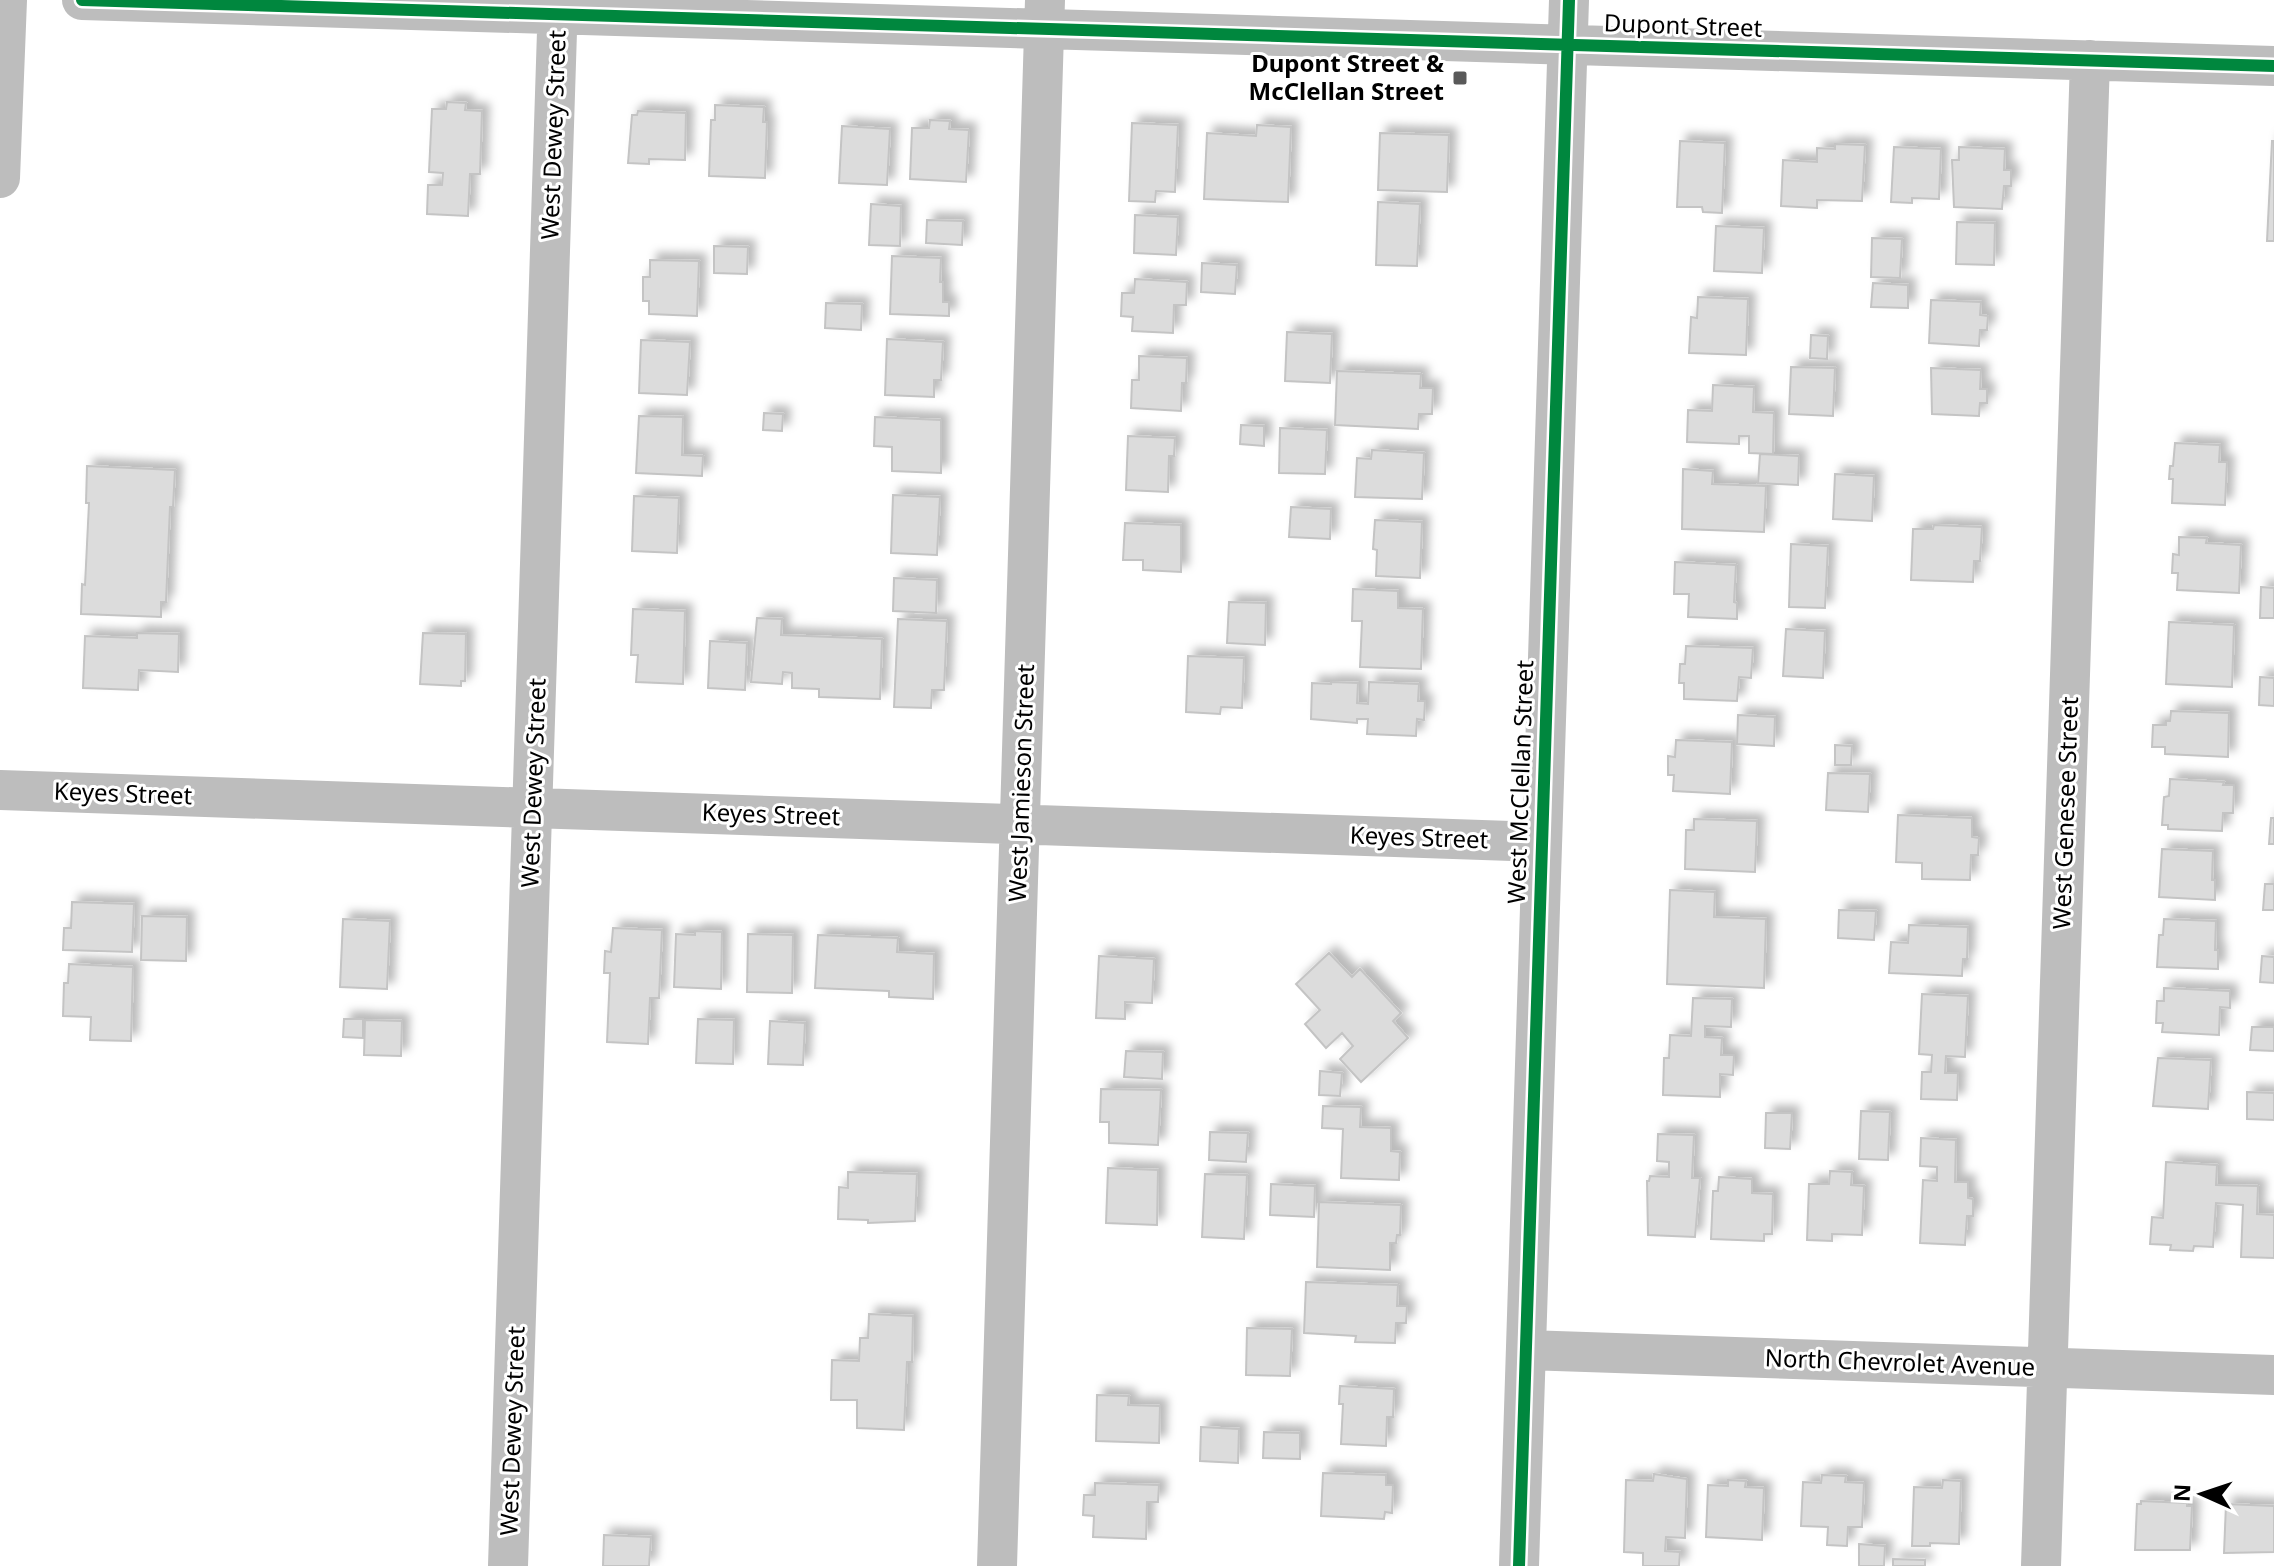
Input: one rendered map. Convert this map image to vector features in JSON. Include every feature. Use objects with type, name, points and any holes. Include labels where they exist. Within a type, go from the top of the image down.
[{"type":"street","points":[[0,178],[7,0]]},
{"type":"street","name":"Dupont Street","points":[[82,0],[1045,14],[1567,45],[2274,66]]},
{"type":"street","name":"West McClellan Street","points":[[1519,1566],[1569,0]]},
{"type":"street","name":"West Dewey Street","points":[[508,1566],[558,7]]},
{"type":"street","name":"West Jamieson Street","points":[[997,1566],[1045,14]]},
{"type":"street","name":"West Genesee Street","points":[[2041,1566],[2090,60]]},
{"type":"street","name":"Keyes Street","points":[[0,790],[1542,842]]},
{"type":"street","name":"North Chevrolet Avenue","points":[[1526,1350],[2274,1375]]},
{"type":"building","points":[[447,102],[466,103],[465,110],[482,111],[480,174],[470,174],[468,216],[427,214],[428,185],[442,185],[443,173],[429,172],[432,109],[446,109]]},
{"type":"building","points":[[715,105],[764,107],[763,122],[767,122],[765,178],[709,176],[711,120],[715,120]]},
{"type":"building","points":[[638,111],[686,113],[685,160],[649,159],[649,164],[628,163],[632,115],[637,115]]},
{"type":"building","points":[[930,120],[950,121],[949,129],[969,130],[966,182],[910,179],[912,128],[929,128]]},
{"type":"building","points":[[1132,123],[1178,125],[1175,192],[1156,191],[1155,202],[1129,201]]},
{"type":"building","points":[[1257,125],[1291,127],[1288,202],[1204,199],[1207,133],[1256,136]]},
{"type":"building","points":[[842,126],[890,129],[887,185],[839,183]]},
{"type":"building","points":[[1380,133],[1449,135],[1447,192],[1378,190]]},
{"type":"building","points":[[1680,141],[1725,143],[1722,213],[1703,212],[1702,207],[1677,207]]},
{"type":"building","points":[[2272,141],[2274,241],[2267,241]]},
{"type":"building","points":[[1835,144],[1865,145],[1862,201],[1817,200],[1817,208],[1781,206],[1783,160],[1817,162],[1817,148],[1835,149]]},
{"type":"building","points":[[1894,147],[1941,149],[1939,199],[1912,198],[1912,203],[1891,202]]},
{"type":"building","points":[[1959,147],[2005,149],[2004,170],[2011,170],[2011,186],[2004,186],[2002,209],[1954,207],[1952,160],[1959,160]]},
{"type":"building","points":[[1378,202],[1420,204],[1417,266],[1376,265]]},
{"type":"building","points":[[871,204],[901,206],[900,246],[869,245]]},
{"type":"building","points":[[1135,215],[1178,217],[1176,255],[1134,253]]},
{"type":"building","points":[[927,220],[963,221],[962,245],[926,243]]},
{"type":"building","points":[[1957,222],[1995,223],[1994,265],[1956,264]]},
{"type":"building","points":[[1716,226],[1764,228],[1762,273],[1714,271]]},
{"type":"building","points":[[1872,238],[1902,239],[1900,278],[1871,277]]},
{"type":"building","points":[[714,246],[748,247],[747,274],[714,273]]},
{"type":"building","points":[[892,256],[941,258],[940,282],[943,282],[943,302],[949,302],[949,316],[890,314]]},
{"type":"building","points":[[650,260],[699,261],[697,316],[649,314],[649,301],[643,301],[643,277],[650,277]]},
{"type":"building","points":[[1202,263],[1237,265],[1235,294],[1201,292]]},
{"type":"building","points":[[1135,279],[1187,282],[1186,305],[1174,305],[1173,333],[1132,331],[1133,317],[1121,316],[1122,293],[1134,293]]},
{"type":"building","points":[[1873,283],[1908,285],[1908,308],[1871,307]]},
{"type":"building","points":[[1698,297],[1748,299],[1746,355],[1689,353],[1691,317],[1697,318]]},
{"type":"building","points":[[1931,300],[1981,302],[1980,315],[1988,316],[1987,330],[1980,330],[1979,346],[1929,343]]},
{"type":"building","points":[[826,303],[862,304],[861,330],[825,328]]},
{"type":"building","points":[[1287,332],[1332,334],[1330,383],[1285,381]]},
{"type":"building","points":[[1811,335],[1828,336],[1827,359],[1810,358]]},
{"type":"building","points":[[887,339],[943,342],[941,380],[934,380],[934,397],[885,395]]},
{"type":"building","points":[[641,340],[690,342],[687,395],[639,393]]},
{"type":"building","points":[[1139,356],[1187,358],[1181,411],[1131,408],[1132,380],[1139,380]]},
{"type":"building","points":[[1791,367],[1835,368],[1833,416],[1789,414]]},
{"type":"building","points":[[1931,368],[1981,370],[1980,389],[1987,389],[1987,403],[1980,403],[1979,416],[1932,414]]},
{"type":"building","points":[[1337,371],[1421,374],[1420,388],[1433,388],[1432,414],[1419,414],[1418,429],[1335,425]]},
{"type":"building","points":[[1713,385],[1754,387],[1753,412],[1774,413],[1773,454],[1749,453],[1749,436],[1739,436],[1739,444],[1687,442],[1688,410],[1712,411]]},
{"type":"building","points":[[764,413],[783,414],[782,431],[763,430]]},
{"type":"building","points":[[639,416],[683,417],[682,455],[703,456],[702,476],[636,473]]},
{"type":"building","points":[[875,417],[941,420],[941,473],[892,471],[892,447],[874,446]]},
{"type":"building","points":[[1241,425],[1264,426],[1264,446],[1240,444]]},
{"type":"building","points":[[1280,428],[1327,430],[1325,474],[1279,473]]},
{"type":"building","points":[[1128,436],[1175,438],[1174,456],[1169,456],[1168,492],[1126,490]]},
{"type":"building","points":[[2175,443],[2220,445],[2219,462],[2227,462],[2225,505],[2172,503],[2173,479],[2169,479]]},
{"type":"building","points":[[1372,450],[1424,453],[1422,499],[1355,497],[1357,458],[1371,459]]},
{"type":"building","points":[[1760,454],[1799,456],[1798,485],[1758,483]]},
{"type":"building","points":[[87,466],[175,470],[173,507],[170,507],[166,602],[161,602],[161,617],[81,614],[89,503],[86,503]]},
{"type":"building","points":[[1683,469],[1713,471],[1712,484],[1766,486],[1764,532],[1682,529]]},
{"type":"building","points":[[1835,474],[1874,476],[1872,521],[1833,519]]},
{"type":"building","points":[[893,495],[940,497],[937,555],[891,553]]},
{"type":"building","points":[[634,496],[679,498],[677,553],[632,551]]},
{"type":"building","points":[[1291,507],[1331,509],[1330,539],[1289,537]]},
{"type":"building","points":[[1375,520],[1422,522],[1420,578],[1376,576],[1377,550],[1373,549]]},
{"type":"building","points":[[1125,523],[1181,525],[1181,572],[1143,570],[1143,560],[1123,560]]},
{"type":"building","points":[[1934,525],[1982,527],[1980,561],[1974,561],[1973,582],[1911,580],[1913,529],[1933,529]]},
{"type":"building","points":[[2179,537],[2207,538],[2206,543],[2241,545],[2239,593],[2177,590],[2178,573],[2172,573],[2173,554],[2179,555]]},
{"type":"building","points":[[1791,544],[1828,546],[1825,608],[1789,607]]},
{"type":"building","points":[[1675,562],[1736,565],[1734,602],[1737,603],[1737,619],[1688,617],[1689,594],[1674,594]]},
{"type":"building","points":[[894,578],[937,580],[936,613],[893,611]]},
{"type":"building","points":[[2261,587],[2274,588],[2274,618],[2260,618]]},
{"type":"building","points":[[1353,589],[1398,591],[1398,608],[1423,609],[1421,669],[1360,667],[1362,621],[1352,621]]},
{"type":"building","points":[[1229,602],[1266,603],[1265,645],[1227,643]]},
{"type":"building","points":[[633,609],[685,611],[683,684],[636,682],[638,655],[631,655]]},
{"type":"building","points":[[757,618],[782,619],[781,635],[882,639],[880,699],[819,697],[819,689],[792,688],[792,673],[783,672],[782,684],[751,682]]},
{"type":"building","points":[[898,619],[947,621],[944,690],[932,690],[931,708],[894,707]]},
{"type":"building","points":[[2169,622],[2234,625],[2232,687],[2166,684]]},
{"type":"building","points":[[1786,629],[1825,631],[1823,678],[1783,676]]},
{"type":"building","points":[[137,633],[179,634],[178,672],[139,670],[138,690],[83,688],[85,636],[137,638]]},
{"type":"building","points":[[423,633],[466,634],[465,681],[461,681],[461,686],[420,684]]},
{"type":"building","points":[[710,641],[747,643],[745,690],[708,688]]},
{"type":"building","points":[[1686,646],[1753,648],[1751,678],[1739,677],[1737,701],[1684,699],[1684,683],[1679,683],[1680,664],[1685,664]]},
{"type":"building","points":[[1188,656],[1244,658],[1242,708],[1221,707],[1220,714],[1186,712]]},
{"type":"building","points":[[2260,677],[2274,678],[2274,706],[2259,705]]},
{"type":"building","points":[[1369,682],[1419,684],[1418,701],[1425,701],[1424,720],[1417,719],[1416,736],[1367,734],[1368,719],[1357,719],[1357,723],[1311,719],[1312,683],[1358,683],[1357,703],[1368,704]]},
{"type":"building","points":[[2171,711],[2229,713],[2228,757],[2165,754],[2165,747],[2152,747],[2153,725],[2166,725],[2166,721],[2170,721]]},
{"type":"building","points":[[1738,715],[1775,717],[1774,746],[1737,744]]},
{"type":"building","points":[[1676,740],[1732,742],[1730,794],[1673,791],[1674,775],[1668,775],[1668,756],[1675,757]]},
{"type":"building","points":[[1835,745],[1852,746],[1851,765],[1835,765]]},
{"type":"building","points":[[1828,773],[1870,774],[1868,812],[1826,810]]},
{"type":"building","points":[[2170,779],[2234,785],[2233,813],[2223,813],[2222,831],[2168,829],[2168,825],[2162,825],[2164,797],[2169,796]]},
{"type":"building","points":[[1898,815],[1972,818],[1972,837],[1979,838],[1978,855],[1971,855],[1970,880],[1922,879],[1922,863],[1896,862]]},
{"type":"building","points":[[2271,818],[2274,818],[2274,844],[2269,844]]},
{"type":"building","points":[[1694,819],[1757,821],[1755,872],[1685,869],[1686,830],[1694,830]]},
{"type":"building","points":[[2162,849],[2213,851],[2215,900],[2159,897]]},
{"type":"building","points":[[2265,884],[2274,884],[2274,910],[2263,910]]},
{"type":"building","points":[[1670,890],[1715,892],[1714,917],[1766,919],[1764,988],[1667,984]]},
{"type":"building","points":[[72,902],[134,904],[132,952],[63,950],[64,928],[71,928]]},
{"type":"building","points":[[1839,910],[1876,911],[1874,940],[1838,938]]},
{"type":"building","points":[[142,916],[187,917],[186,961],[141,960]]},
{"type":"building","points":[[343,919],[390,921],[387,989],[340,987]]},
{"type":"building","points":[[2164,919],[2216,921],[2218,969],[2157,967],[2159,935],[2163,935]]},
{"type":"building","points":[[1909,925],[1968,927],[1967,959],[1963,959],[1962,976],[1889,973],[1891,942],[1908,943]]},
{"type":"building","points":[[613,928],[662,930],[659,998],[650,998],[648,1044],[607,1042],[610,973],[604,973],[605,951],[611,952]]},
{"type":"building","points":[[695,931],[722,932],[721,989],[674,987],[676,934],[695,935]]},
{"type":"building","points":[[748,934],[793,935],[792,993],[747,992]]},
{"type":"building","points":[[818,935],[898,938],[897,952],[934,954],[933,999],[889,997],[889,991],[815,988]]},
{"type":"building","points":[[1329,953],[1352,977],[1360,969],[1401,1013],[1393,1021],[1408,1038],[1361,1082],[1340,1059],[1353,1046],[1342,1033],[1326,1048],[1305,1024],[1320,1010],[1296,984]]},
{"type":"building","points":[[1099,956],[1154,959],[1152,1003],[1125,1002],[1125,1019],[1096,1018]]},
{"type":"building","points":[[2262,956],[2274,957],[2274,983],[2260,982]]},
{"type":"building","points":[[69,964],[133,967],[131,1041],[90,1040],[91,1017],[63,1016],[64,983],[68,983]]},
{"type":"building","points":[[2164,988],[2230,991],[2230,1008],[2220,1007],[2219,1035],[2162,1032],[2163,1023],[2156,1023],[2157,1001],[2164,1001]]},
{"type":"building","points":[[1922,994],[1968,996],[1965,1057],[1946,1056],[1945,1073],[1958,1073],[1957,1100],[1921,1099],[1922,1072],[1931,1072],[1932,1055],[1919,1054]]},
{"type":"building","points":[[1693,998],[1732,999],[1731,1027],[1705,1026],[1705,1037],[1722,1038],[1721,1055],[1734,1055],[1733,1075],[1720,1074],[1720,1097],[1663,1095],[1664,1058],[1669,1058],[1670,1035],[1691,1036]]},
{"type":"building","points":[[344,1019],[363,1019],[363,1038],[343,1037]]},
{"type":"building","points":[[698,1019],[734,1020],[733,1064],[696,1063]]},
{"type":"building","points":[[365,1020],[402,1021],[401,1056],[364,1055]]},
{"type":"building","points":[[770,1021],[805,1023],[803,1065],[768,1064]]},
{"type":"building","points":[[2252,1027],[2274,1027],[2274,1051],[2250,1050]]},
{"type":"building","points":[[1126,1051],[1163,1052],[1162,1079],[1124,1077]]},
{"type":"building","points":[[2158,1058],[2211,1060],[2208,1109],[2153,1106]]},
{"type":"building","points":[[1320,1071],[1342,1073],[1340,1096],[1319,1095]]},
{"type":"building","points":[[1101,1089],[1161,1090],[1158,1145],[1109,1143],[1109,1122],[1100,1122]]},
{"type":"building","points":[[2247,1092],[2274,1093],[2274,1120],[2247,1119]]},
{"type":"building","points":[[1323,1106],[1361,1107],[1360,1127],[1391,1128],[1391,1151],[1400,1152],[1399,1180],[1341,1178],[1343,1129],[1322,1128]]},
{"type":"building","points":[[1861,1111],[1890,1112],[1888,1160],[1859,1159]]},
{"type":"building","points":[[1766,1113],[1792,1113],[1790,1149],[1765,1148]]},
{"type":"building","points":[[1210,1132],[1248,1133],[1246,1162],[1209,1160]]},
{"type":"building","points":[[1658,1134],[1694,1135],[1692,1178],[1700,1178],[1695,1237],[1648,1235],[1647,1181],[1650,1176],[1669,1177],[1669,1162],[1657,1161]]},
{"type":"building","points":[[1921,1138],[1956,1140],[1955,1182],[1968,1182],[1968,1198],[1973,1199],[1973,1216],[1967,1216],[1965,1245],[1920,1243],[1923,1180],[1937,1181],[1937,1167],[1920,1166]]},
{"type":"building","points":[[2166,1162],[2217,1165],[2216,1185],[2258,1186],[2257,1214],[2274,1215],[2274,1258],[2241,1257],[2243,1205],[2216,1203],[2213,1247],[2194,1246],[2193,1251],[2170,1250],[2171,1245],[2150,1244],[2152,1217],[2163,1218]]},
{"type":"building","points":[[1108,1168],[1158,1170],[1157,1225],[1106,1223]]},
{"type":"building","points":[[1830,1171],[1852,1172],[1851,1185],[1864,1186],[1862,1235],[1832,1234],[1832,1241],[1807,1240],[1809,1184],[1829,1184]]},
{"type":"building","points":[[848,1172],[917,1174],[915,1221],[868,1223],[868,1220],[838,1219],[839,1187],[848,1188]]},
{"type":"building","points":[[1205,1174],[1247,1175],[1244,1239],[1202,1237]]},
{"type":"building","points":[[1719,1177],[1752,1179],[1752,1193],[1773,1194],[1772,1234],[1764,1234],[1764,1241],[1711,1239],[1713,1191],[1718,1191]]},
{"type":"building","points":[[1271,1184],[1315,1186],[1314,1217],[1270,1215]]},
{"type":"building","points":[[1319,1202],[1401,1205],[1400,1235],[1397,1235],[1396,1243],[1390,1243],[1390,1270],[1317,1267]]},
{"type":"building","points":[[1306,1282],[1398,1285],[1397,1306],[1407,1306],[1406,1323],[1396,1323],[1395,1343],[1355,1342],[1356,1336],[1304,1333]]},
{"type":"building","points":[[869,1314],[913,1316],[912,1362],[907,1362],[904,1430],[857,1428],[857,1400],[831,1400],[832,1360],[859,1361],[860,1338],[868,1338]]},
{"type":"building","points":[[1247,1328],[1292,1329],[1290,1376],[1246,1375]]},
{"type":"building","points":[[1340,1386],[1394,1389],[1393,1417],[1387,1417],[1386,1446],[1341,1444],[1343,1404],[1339,1404]]},
{"type":"building","points":[[1097,1395],[1129,1396],[1128,1405],[1160,1406],[1159,1443],[1096,1441]]},
{"type":"building","points":[[1201,1427],[1239,1429],[1238,1463],[1200,1461]]},
{"type":"building","points":[[1264,1432],[1300,1433],[1300,1459],[1263,1458]]},
{"type":"building","points":[[1323,1473],[1386,1475],[1386,1485],[1393,1485],[1392,1513],[1385,1512],[1384,1519],[1321,1516]]},
{"type":"building","points":[[1654,1474],[1687,1479],[1685,1538],[1666,1537],[1665,1551],[1680,1552],[1679,1566],[1643,1566],[1643,1553],[1624,1552],[1626,1480],[1653,1481]]},
{"type":"building","points":[[1822,1475],[1846,1476],[1845,1482],[1864,1483],[1862,1527],[1848,1527],[1847,1546],[1827,1545],[1828,1527],[1801,1526],[1803,1482],[1821,1483]]},
{"type":"building","points":[[1728,1480],[1746,1481],[1745,1487],[1764,1488],[1762,1540],[1706,1537],[1708,1485],[1728,1486]]},
{"type":"building","points":[[1943,1480],[1961,1481],[1959,1544],[1912,1546],[1914,1487],[1942,1488]]},
{"type":"building","points":[[1095,1483],[1159,1485],[1158,1502],[1147,1502],[1146,1539],[1093,1537],[1094,1516],[1083,1515],[1084,1495],[1095,1495]]},
{"type":"building","points":[[2141,1501],[2187,1503],[2187,1506],[2192,1506],[2190,1550],[2135,1550],[2137,1504]]},
{"type":"building","points":[[2226,1504],[2274,1506],[2274,1552],[2224,1553]]},
{"type":"building","points":[[604,1535],[651,1537],[649,1566],[603,1566]]},
{"type":"building","points":[[1859,1544],[1885,1546],[1884,1566],[1859,1566]]},
{"type":"building","points":[[1893,1559],[1925,1560],[1925,1566],[1893,1566]]},
{"type":"cycle path","points":[[82,0],[2274,66]]},
{"type":"cycle path","points":[[1519,1566],[1569,0]]},
{"type":"place","name":"Dupont Street & McClellan Street","points":[[1460,78]]}]
